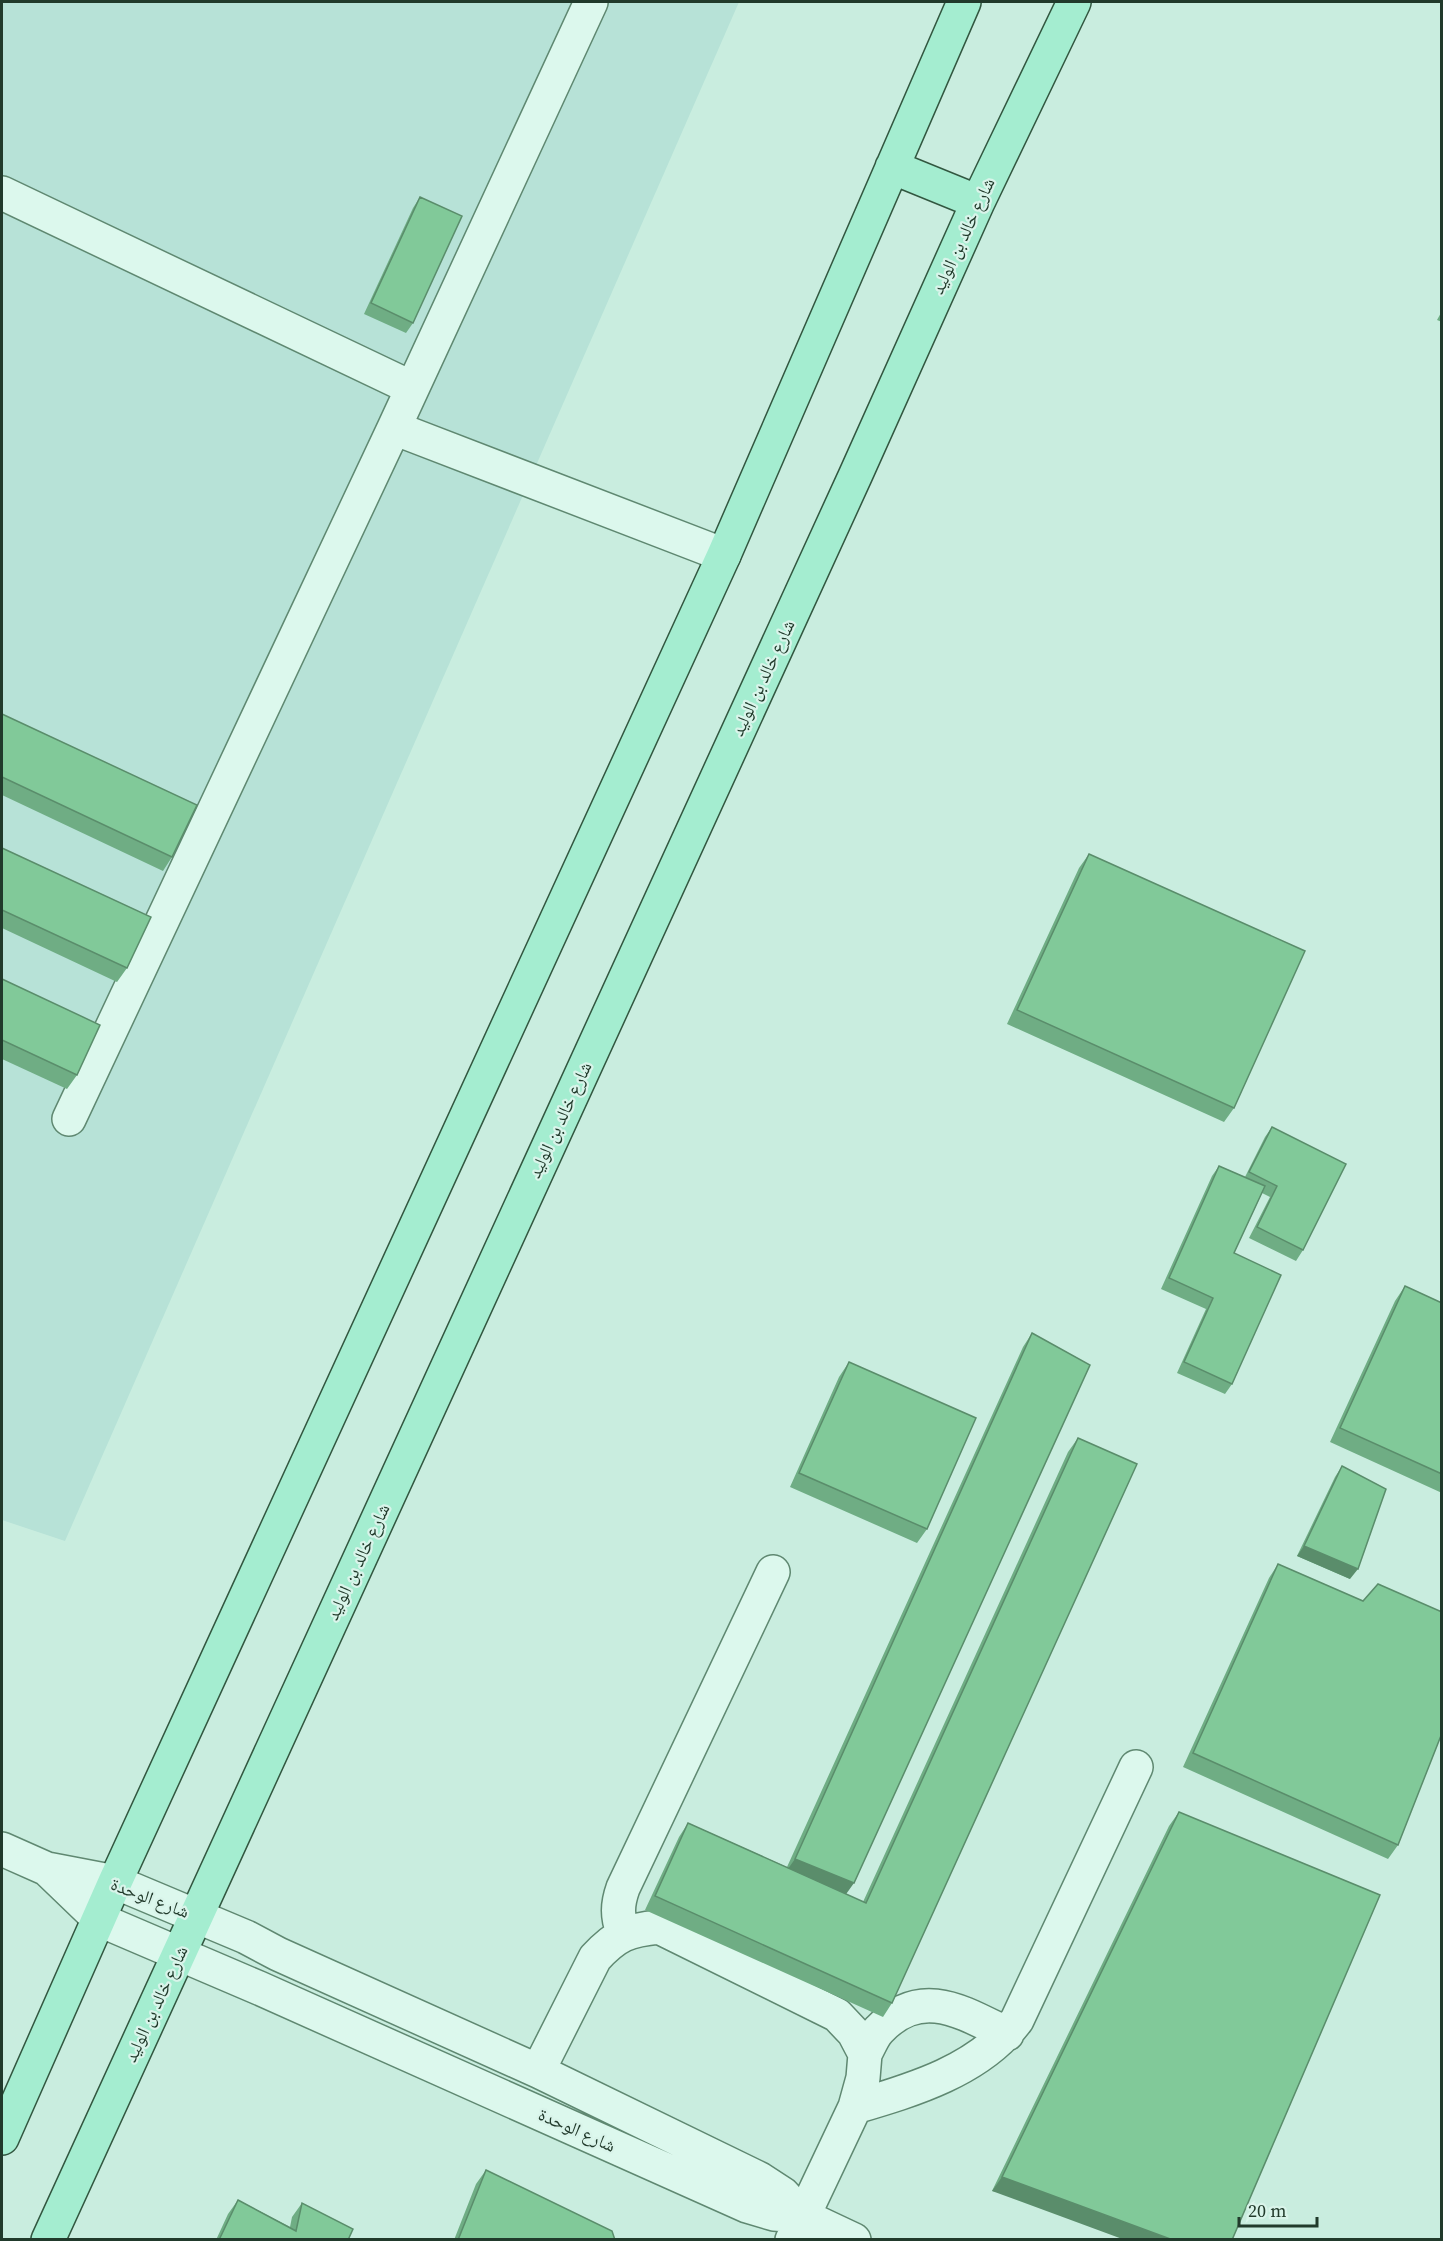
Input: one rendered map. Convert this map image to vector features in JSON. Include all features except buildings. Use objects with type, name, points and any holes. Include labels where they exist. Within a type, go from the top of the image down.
[{"type":"main road","points":[[2,2138],[115,1882],[724,555],[964,2]]},
{"type":"main road","name":"شارع خالد بن الوليد","points":[[48,2240],[842,506],[978,202],[1074,2]]},
{"type":"main road","points":[[892,167],[978,202]]},
{"type":"lane","points":[[69,1119],[394,428],[591,2]]},
{"type":"lane","points":[[2,193],[412,388]]},
{"type":"lane","points":[[394,428],[724,555]]},
{"type":"lane","points":[[623,1933],[618,1919],[618,1903],[623,1888],[773,1572]]},
{"type":"lane","points":[[855,2107],[910,2090],[963,2066],[993,2048],[1007,2034],[1017,2020],[1136,1767]]},
{"type":"lane","points":[[2,1849],[48,1869]]},
{"type":"lane","name":"شارع الوحدة","points":[[48,1869],[115,1882],[246,1937],[278,1954],[538,2071],[760,2179],[783,2194],[798,2228]]},
{"type":"lane","name":"شارع الوحدة","points":[[48,1869],[100,1920],[747,2206],[774,2214],[798,2228],[854,2240]]},
{"type":"lane","points":[[538,2071],[595,1958],[609,1943],[623,1933],[659,1927],[837,2015],[854,2033],[865,2054]]},
{"type":"lane","points":[[798,2228],[855,2107],[863,2078],[865,2054],[878,2031],[901,2012],[930,2004],[961,2012],[1007,2034]]},
{"type":"shaded area","points":[[2,2],[739,2],[65,1541],[2,1520]]}]
